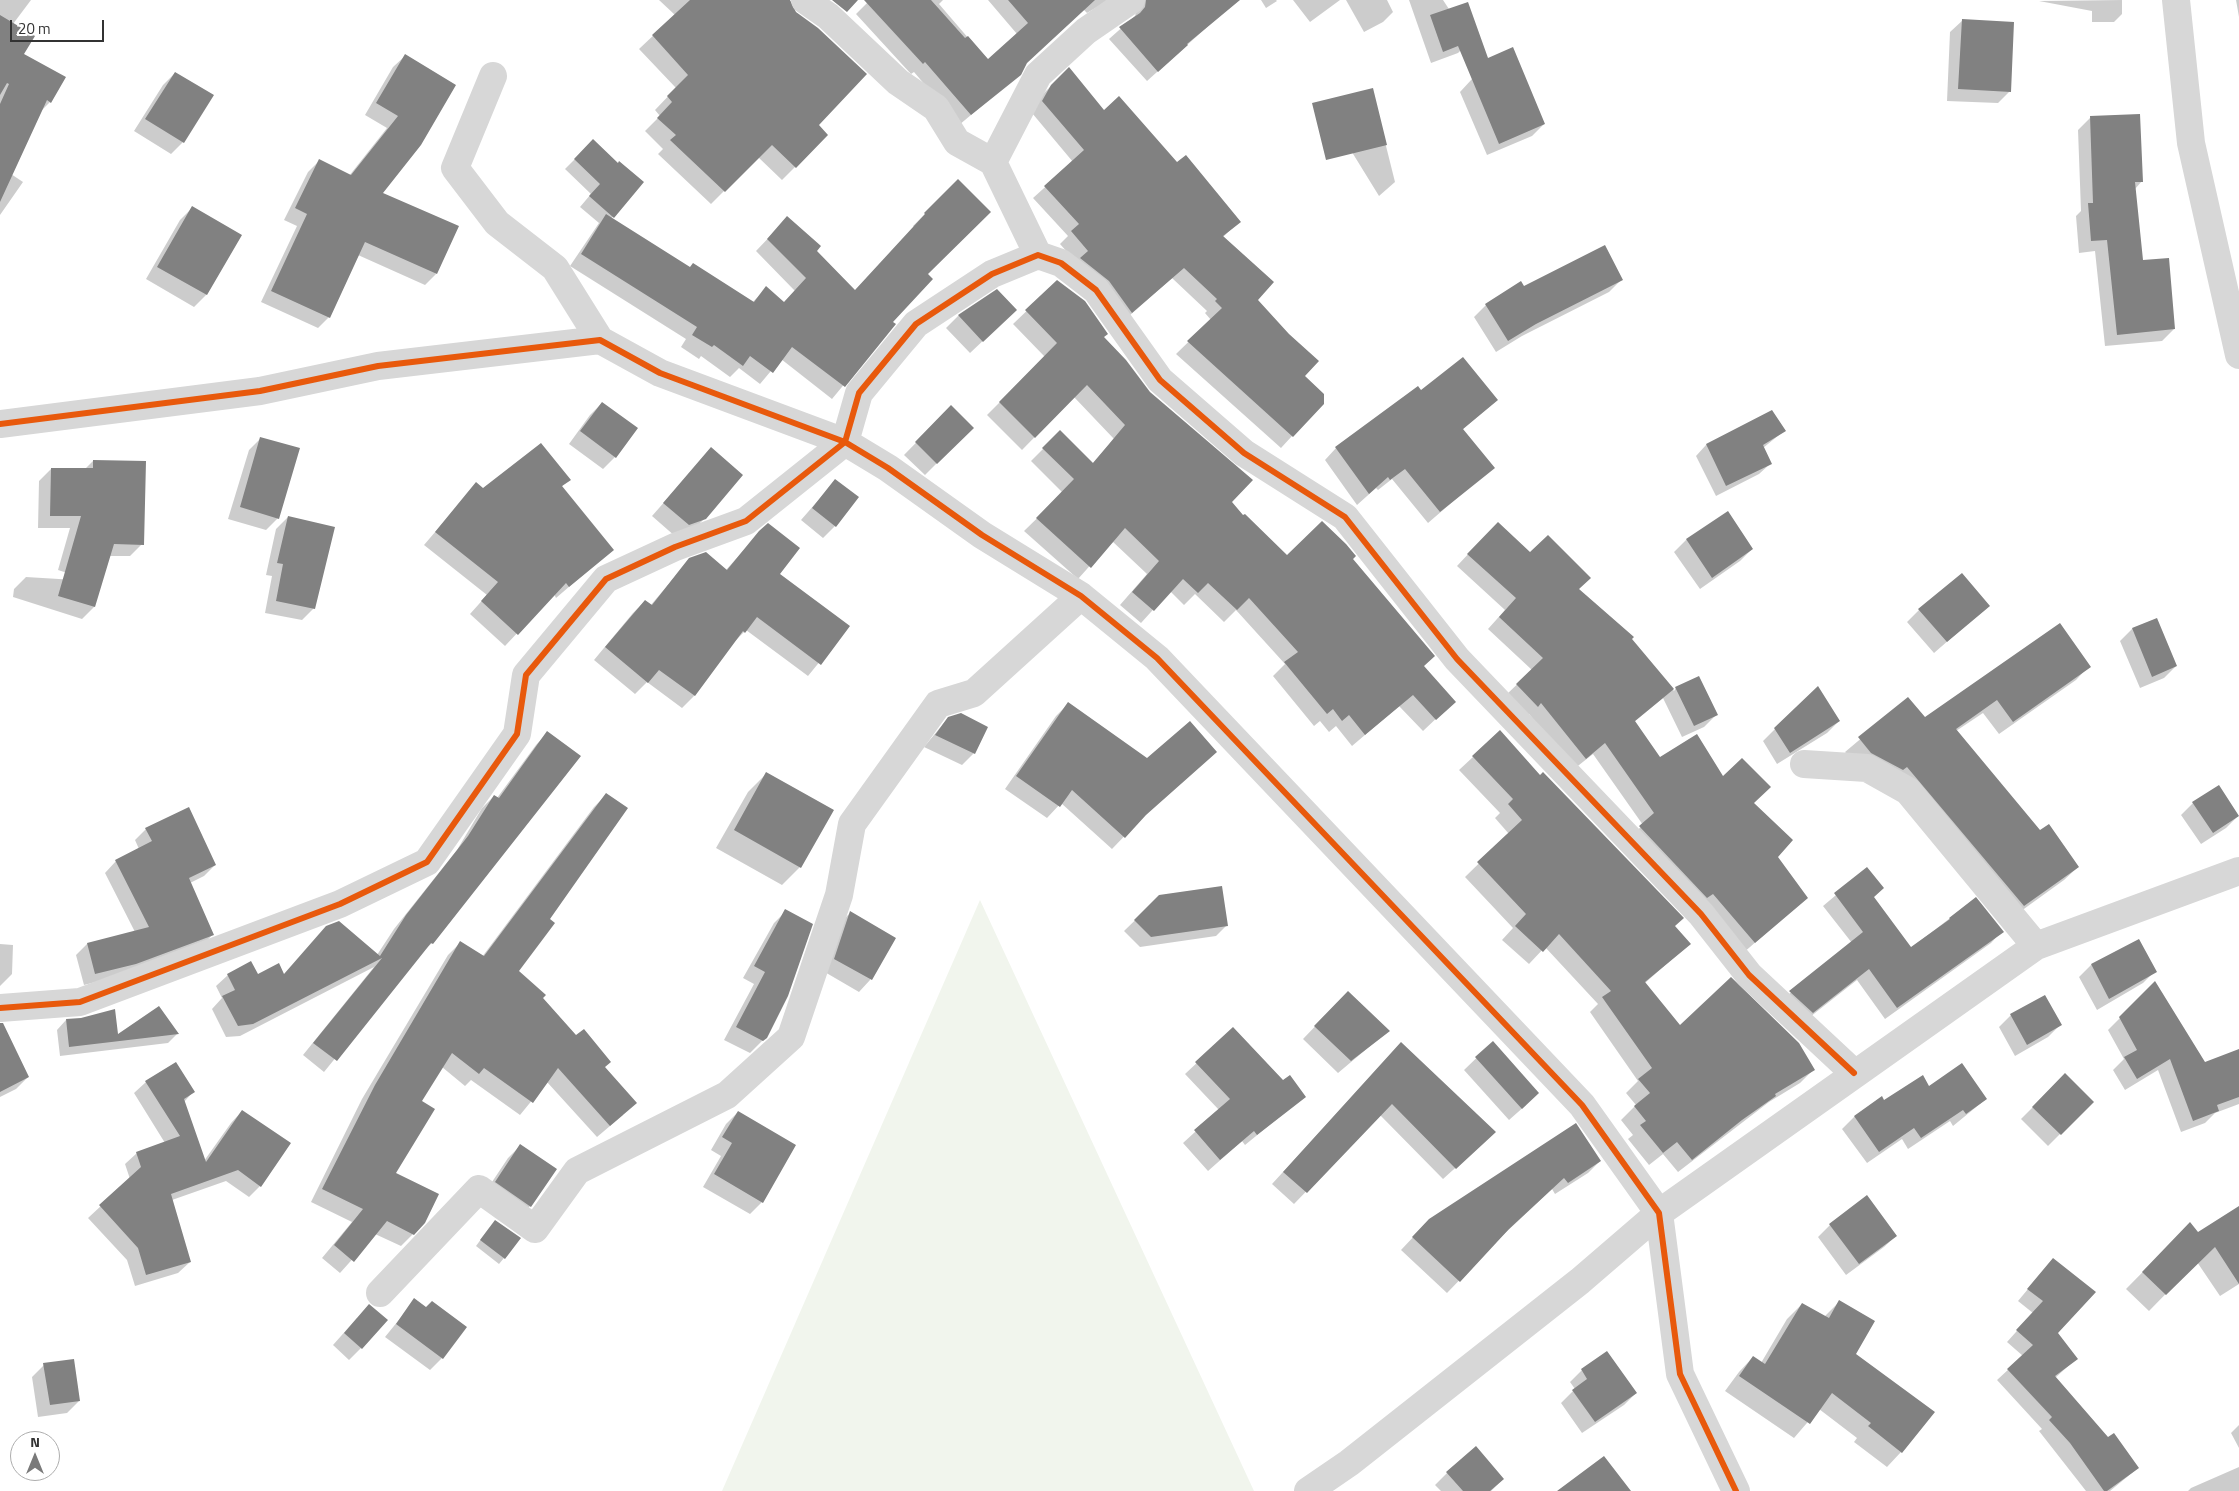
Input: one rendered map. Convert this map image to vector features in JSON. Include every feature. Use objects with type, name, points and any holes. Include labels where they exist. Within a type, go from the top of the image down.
[{"type":"street","points":[[805,0],[828,16],[898,82],[936,108],[957,142],[993,162],[1038,255]]},
{"type":"street","points":[[993,162],[1038,75],[1086,31],[1131,0]]},
{"type":"street","points":[[2176,0],[2191,143],[2239,355]]},
{"type":"street","points":[[493,76],[455,168],[497,223],[554,268],[600,340],[660,373],[844,442],[888,468],[982,534],[1081,596],[1157,658],[1582,1105],[1658,1213],[1680,1374],[1736,1491]]},
{"type":"street","points":[[0,1008],[80,1002],[340,904],[427,862],[517,734],[526,675],[606,579],[675,547],[746,521],[844,442],[858,393],[916,324],[992,274],[1038,255],[1061,263],[1096,290],[1160,380],[1244,453],[1345,516],[1457,659],[1701,914],[1749,975],[1854,1073]]},
{"type":"street","points":[[0,424],[260,391],[378,366],[600,340]]},
{"type":"street","points":[[380,1293],[479,1189],[535,1229],[577,1171],[727,1095],[791,1037],[839,895],[852,824],[938,704],[974,693],[1081,596]]},
{"type":"street","points":[[1804,764],[1867,768],[1908,791],[2036,946]]},
{"type":"street","points":[[1308,1491],[1349,1464],[1580,1281],[1658,1213],[2036,946],[2239,871]]},
{"type":"shaded area","points":[[980,900],[1254,1491],[722,1491]]},
{"type":"building","points":[[690,0],[790,0],[796,12],[818,28],[867,74],[819,125],[828,135],[796,168],[772,145],[725,192],[670,140],[676,135],[657,118],[672,102],[667,96],[688,75],[652,35]]},
{"type":"building","points":[[832,0],[858,0],[847,12]]},
{"type":"building","points":[[864,0],[931,0],[965,38],[968,36],[988,59],[1028,23],[1008,0],[1095,0],[1027,63],[1021,75],[971,115],[925,62],[923,64]]},
{"type":"building","points":[[1146,0],[1240,0],[1187,44],[1158,72],[1119,27],[1140,13],[1145,7]]},
{"type":"building","points":[[1468,2],[1488,58],[1513,47],[1545,124],[1499,144],[1458,46],[1443,52],[1430,15]]},
{"type":"building","points":[[0,15],[35,36],[24,54],[66,77],[51,103],[47,100],[0,202],[0,104],[9,84],[7,83],[0,95]]},
{"type":"building","points":[[1962,19],[2014,22],[2011,92],[1958,89]]},
{"type":"building","points":[[405,54],[456,85],[421,145],[383,193],[459,226],[437,274],[365,242],[330,318],[271,291],[307,214],[295,208],[319,159],[351,175],[398,116],[376,103]]},
{"type":"building","points":[[1069,67],[1104,110],[1119,96],[1177,162],[1186,155],[1241,222],[1223,236],[1274,282],[1258,300],[1289,334],[1319,361],[1305,376],[1324,394],[1324,404],[1293,437],[1187,341],[1222,308],[1215,301],[1217,299],[1184,268],[1132,313],[1109,281],[1080,258],[1088,251],[1071,231],[1079,224],[1044,186],[1084,150],[1042,101],[1051,85]]},
{"type":"building","points":[[175,72],[214,95],[184,143],[145,119]]},
{"type":"building","points":[[1373,88],[1387,145],[1326,160],[1312,103]]},
{"type":"building","points":[[2140,114],[2143,182],[2135,182],[2143,260],[2169,258],[2175,329],[2117,335],[2107,240],[2091,241],[2088,203],[2093,203],[2090,116]]},
{"type":"building","points":[[593,139],[618,163],[619,161],[644,182],[614,218],[589,196],[600,184],[574,159]]},
{"type":"building","points":[[958,179],[991,212],[928,274],[933,279],[893,322],[896,324],[845,387],[792,347],[773,373],[750,356],[743,366],[714,345],[712,347],[692,335],[697,327],[581,254],[606,214],[690,267],[693,263],[754,302],[766,286],[784,302],[806,278],[767,239],[787,216],[821,246],[817,251],[855,290],[924,213]]},
{"type":"building","points":[[192,206],[242,235],[207,295],[157,267]]},
{"type":"building","points":[[1605,245],[1623,280],[1536,324],[1508,341],[1485,304],[1521,281],[1524,286]]},
{"type":"building","points":[[1057,280],[1085,301],[1108,334],[1104,337],[1126,360],[1150,392],[1253,480],[1232,502],[1243,515],[1245,514],[1287,555],[1322,521],[1346,544],[1356,556],[1353,559],[1435,656],[1424,666],[1456,702],[1436,720],[1413,695],[1365,735],[1349,715],[1342,721],[1333,709],[1327,714],[1284,662],[1298,652],[1249,598],[1237,610],[1208,583],[1198,593],[1183,579],[1154,611],[1132,592],[1159,561],[1125,528],[1091,568],[1036,518],[1074,479],[1042,448],[1060,430],[1093,463],[1125,425],[1087,385],[1035,438],[999,402],[1057,343],[1025,310]]},
{"type":"building","points":[[997,289],[1017,310],[983,342],[958,315]]},
{"type":"building","points":[[1463,357],[1498,400],[1463,429],[1495,468],[1440,512],[1405,469],[1390,480],[1388,477],[1369,494],[1335,447],[1418,386],[1421,390]]},
{"type":"building","points":[[602,402],[638,428],[616,458],[580,431]]},
{"type":"building","points":[[951,405],[974,428],[937,464],[915,442]]},
{"type":"building","points":[[1772,410],[1786,431],[1763,445],[1772,464],[1726,486],[1706,444]]},
{"type":"building","points":[[260,437],[300,448],[279,519],[240,507]]},
{"type":"building","points":[[541,443],[571,480],[562,486],[614,550],[569,587],[566,583],[518,635],[481,601],[498,582],[435,532],[476,482],[483,488]]},
{"type":"building","points":[[711,447],[743,475],[706,519],[689,525],[663,503]]},
{"type":"building","points":[[93,460],[146,461],[144,545],[114,544],[95,607],[58,596],[81,516],[50,516],[51,468],[93,468]]},
{"type":"building","points":[[835,479],[859,497],[836,527],[812,508]]},
{"type":"building","points":[[1728,511],[1753,549],[1712,578],[1686,539]]},
{"type":"building","points":[[288,516],[335,527],[315,609],[276,601],[283,564],[277,563]]},
{"type":"building","points":[[1498,522],[1530,552],[1548,535],[1591,578],[1579,589],[1634,637],[1632,639],[1674,689],[1635,721],[1660,757],[1697,734],[1723,776],[1742,758],[1771,787],[1754,803],[1793,840],[1778,857],[1808,898],[1755,943],[1713,894],[1707,898],[1639,826],[1654,813],[1605,743],[1586,759],[1541,703],[1538,707],[1516,684],[1543,658],[1499,617],[1516,598],[1467,554]]},
{"type":"building","points":[[768,523],[800,548],[780,574],[850,626],[821,665],[757,617],[745,633],[743,631],[695,696],[659,670],[648,683],[605,647],[645,600],[652,605],[689,558],[706,552],[727,570],[759,531]]},
{"type":"building","points":[[1962,573],[1990,606],[1947,642],[1918,609]]},
{"type":"building","points":[[2157,618],[2177,666],[2152,677],[2132,628]]},
{"type":"building","points":[[2060,623],[2091,667],[2013,722],[1997,700],[1956,729],[2040,830],[2049,824],[2079,867],[2024,906],[1907,767],[1903,770],[1871,753],[1858,737],[1908,697],[1925,717]]},
{"type":"building","points":[[1699,676],[1718,715],[1694,726],[1675,687]]},
{"type":"building","points":[[1818,686],[1840,721],[1790,753],[1774,728]]},
{"type":"building","points":[[1068,702],[1147,758],[1190,721],[1217,752],[1146,815],[1125,838],[1072,790],[1060,807],[1016,776]]},
{"type":"building","points":[[961,713],[988,727],[975,754],[935,735],[948,717]]},
{"type":"building","points":[[1500,730],[1540,775],[1543,772],[1684,918],[1675,926],[1691,944],[1645,982],[1680,1025],[1731,977],[1799,1043],[1815,1070],[1775,1094],[1776,1096],[1742,1120],[1692,1160],[1677,1142],[1663,1153],[1640,1125],[1646,1121],[1634,1106],[1650,1093],[1638,1079],[1652,1068],[1602,997],[1611,991],[1559,934],[1543,952],[1515,926],[1526,914],[1477,862],[1522,820],[1508,804],[1513,799],[1472,756]]},
{"type":"building","points":[[547,731],[581,756],[433,944],[431,943],[337,1061],[313,1043],[382,958],[253,1024],[238,1026],[222,996],[235,990],[227,974],[251,961],[258,974],[279,963],[284,974],[326,926],[339,921],[380,956],[406,915],[468,836],[494,795],[499,798]]},
{"type":"building","points":[[766,772],[834,810],[801,868],[734,830]]},
{"type":"building","points":[[2219,785],[2239,816],[2213,833],[2192,802]]},
{"type":"building","points":[[606,793],[628,808],[550,919],[555,923],[519,971],[546,995],[543,998],[576,1035],[584,1029],[611,1062],[605,1067],[637,1103],[610,1126],[558,1068],[533,1103],[484,1068],[479,1074],[452,1053],[422,1101],[435,1109],[396,1173],[439,1194],[425,1223],[414,1235],[387,1221],[354,1262],[334,1245],[363,1209],[322,1189],[375,1085],[460,941],[484,956]]},
{"type":"building","points":[[189,807],[216,865],[189,878],[214,935],[136,964],[95,974],[87,943],[149,927],[115,860],[152,841],[145,828]]},
{"type":"building","points":[[1867,867],[1884,888],[1874,897],[1911,947],[1950,919],[1976,897],[2004,932],[1897,1008],[1869,969],[1813,1013],[1789,991],[1863,932],[1834,893]]},
{"type":"building","points":[[1222,886],[1228,926],[1151,937],[1134,920],[1159,895]]},
{"type":"building","points":[[785,909],[813,924],[788,996],[767,1038],[763,1041],[736,1027],[765,972],[754,966]]},
{"type":"building","points":[[850,911],[896,938],[872,980],[834,959]]},
{"type":"building","points":[[2139,939],[2157,972],[2109,999],[2091,964]]},
{"type":"building","points":[[2155,981],[2205,1062],[2239,1049],[2239,1097],[2217,1105],[2219,1111],[2193,1121],[2170,1059],[2137,1079],[2124,1057],[2137,1050],[2119,1017]]},
{"type":"building","points":[[1348,991],[1390,1031],[1351,1061],[1314,1026]]},
{"type":"building","points":[[2045,995],[2062,1025],[2027,1045],[2010,1014]]},
{"type":"building","points":[[159,1006],[179,1034],[69,1047],[66,1019],[81,1018],[115,1009],[118,1034]]},
{"type":"building","points":[[0,1023],[3,1023],[29,1077],[0,1092]]},
{"type":"building","points":[[1233,1027],[1283,1080],[1290,1075],[1306,1097],[1257,1135],[1254,1131],[1220,1160],[1194,1130],[1230,1099],[1195,1062]]},
{"type":"building","points":[[1493,1041],[1539,1093],[1522,1109],[1475,1057]]},
{"type":"building","points":[[1401,1042],[1496,1132],[1456,1169],[1392,1104],[1307,1193],[1283,1172]]},
{"type":"building","points":[[176,1062],[195,1092],[184,1099],[206,1162],[242,1110],[291,1143],[261,1187],[238,1170],[171,1194],[191,1262],[146,1275],[138,1248],[99,1205],[141,1167],[136,1152],[180,1136],[145,1081]]},
{"type":"building","points":[[1962,1063],[1987,1099],[1966,1114],[1963,1110],[1921,1138],[1914,1128],[1879,1152],[1854,1116],[1882,1096],[1884,1100],[1923,1075],[1929,1086]]},
{"type":"building","points":[[2065,1073],[2094,1102],[2061,1135],[2032,1107]]},
{"type":"building","points":[[738,1111],[796,1145],[763,1203],[714,1174],[732,1143],[722,1137]]},
{"type":"building","points":[[1576,1123],[1601,1161],[1568,1183],[1564,1178],[1509,1229],[1460,1282],[1412,1237],[1429,1219]]},
{"type":"building","points":[[520,1144],[557,1169],[531,1207],[495,1182]]},
{"type":"building","points":[[1867,1195],[1897,1236],[1859,1264],[1829,1224]]},
{"type":"building","points":[[2239,1206],[2239,1284],[2215,1247],[2166,1295],[2142,1272],[2190,1222],[2198,1232]]},
{"type":"building","points":[[495,1220],[521,1238],[505,1259],[480,1240]]},
{"type":"building","points":[[2053,1258],[2096,1292],[2058,1333],[2078,1359],[2055,1376],[2108,1437],[2114,1433],[2139,1468],[2107,1491],[2104,1491],[2070,1443],[2049,1420],[2052,1417],[2007,1369],[2033,1345],[2016,1330],[2043,1301],[2027,1289]]},
{"type":"building","points":[[414,1298],[426,1307],[432,1301],[467,1327],[443,1359],[396,1324]]},
{"type":"building","points":[[1839,1300],[1875,1321],[1856,1354],[1935,1412],[1902,1453],[1868,1426],[1871,1423],[1832,1393],[1810,1424],[1739,1376],[1753,1356],[1765,1364],[1802,1303],[1829,1318]]},
{"type":"building","points":[[369,1304],[388,1320],[362,1349],[344,1333]]},
{"type":"building","points":[[1607,1351],[1637,1393],[1595,1422],[1572,1390],[1587,1379],[1581,1369]]},
{"type":"building","points":[[74,1359],[80,1401],[50,1405],[43,1363]]},
{"type":"building","points":[[1476,1446],[1504,1479],[1490,1491],[1463,1491],[1446,1472]]},
{"type":"building","points":[[1604,1456],[1631,1491],[1557,1491]]},
{"type":"cycle path","points":[[0,1008],[80,1002],[340,904],[427,862],[517,734],[526,675],[606,579],[675,547],[746,521],[845,442],[859,393],[916,324],[992,274],[1038,255],[1061,263],[1096,290],[1160,380],[1244,453],[1345,517],[1457,659],[1701,914],[1749,975],[1854,1073]]},
{"type":"cycle path","points":[[0,424],[260,391],[378,366],[600,340],[660,373],[845,442],[888,468],[982,535],[1081,596],[1157,658],[1582,1105],[1659,1213],[1680,1374],[1736,1491]]}]
